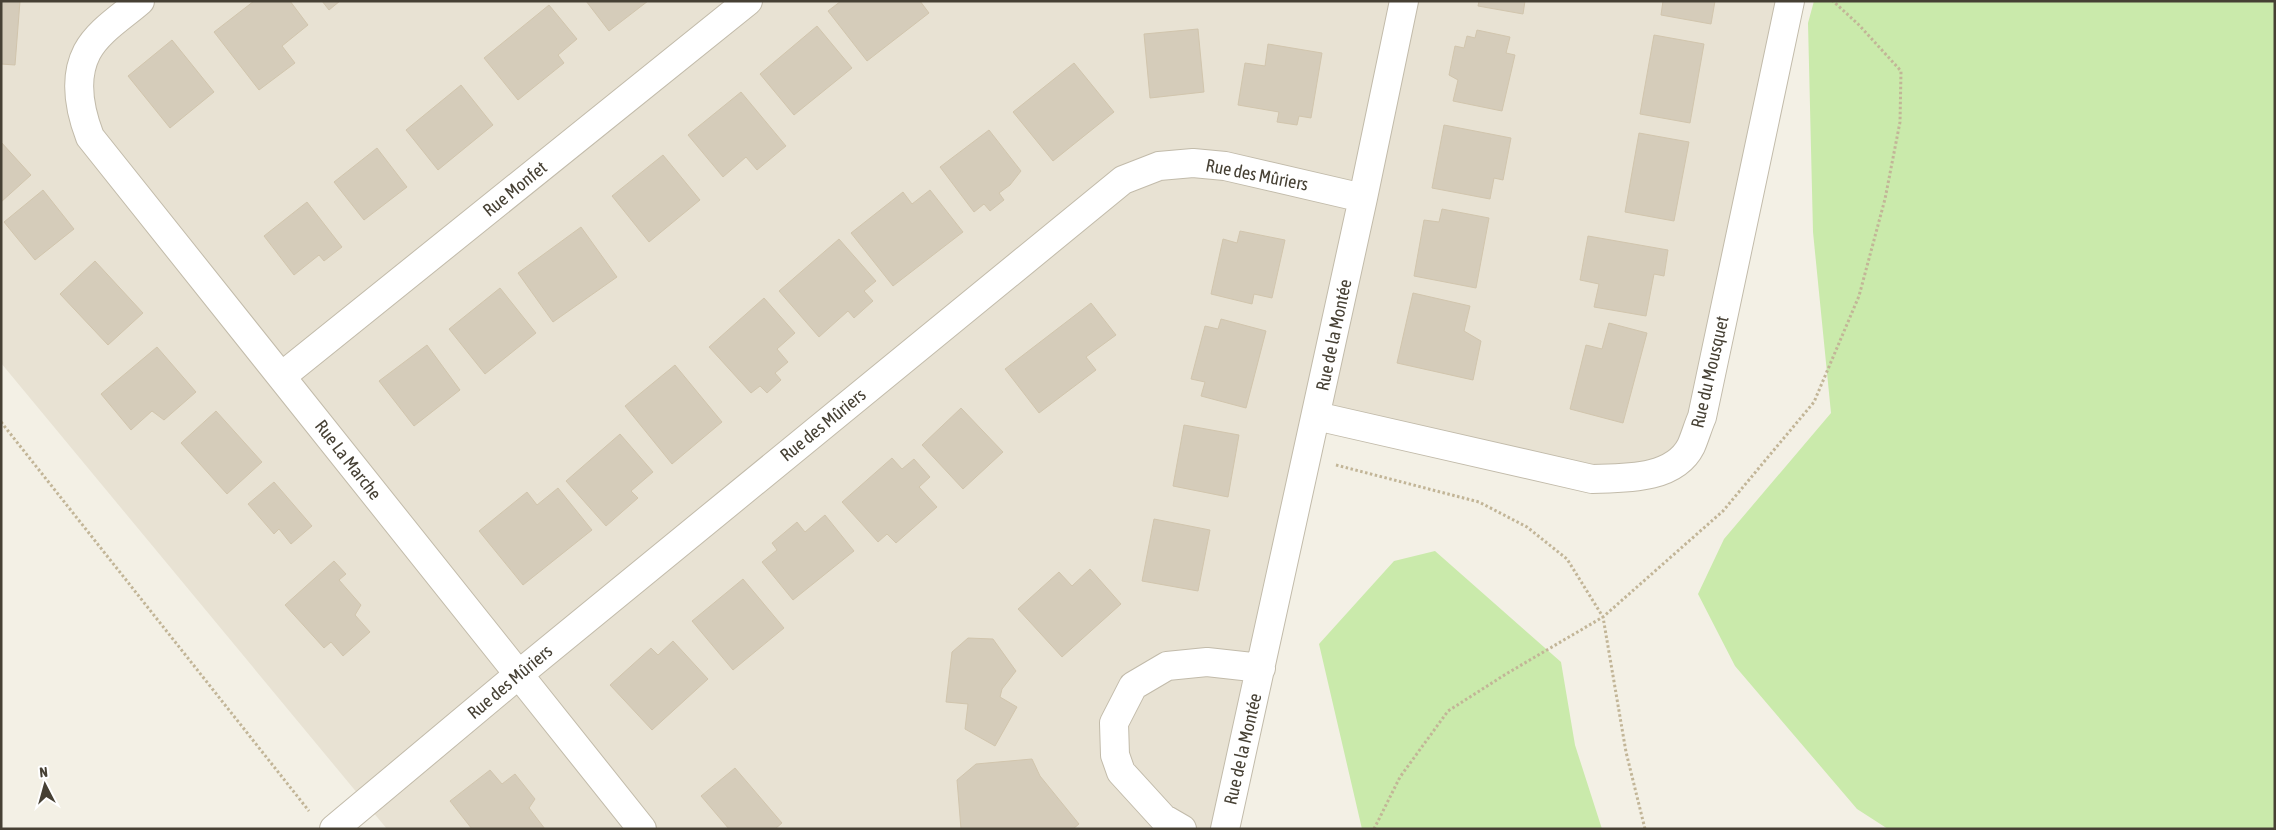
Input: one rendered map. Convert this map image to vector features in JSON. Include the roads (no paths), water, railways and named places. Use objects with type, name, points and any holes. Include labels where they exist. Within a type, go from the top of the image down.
[{"type":"street","name":"Rue La Marche","points":[[140,1],[101,35],[87,51],[80,79],[81,113],[90,137],[282,376],[518,676],[642,829]]},
{"type":"street","name":"Rue Monfet","points":[[282,376],[748,1]]},
{"type":"street","name":"Rue de la Montée","points":[[1225,829],[1316,416],[1404,1]]},
{"type":"street","name":"Rue du Mousquet","points":[[1316,416],[1592,479],[1634,477],[1669,469],[1690,448],[1702,417],[1790,1]]},
{"type":"street","name":"Rue des Mûriers","points":[[334,829],[1123,180],[1159,166],[1193,163],[1225,166],[1363,198]]},
{"type":"street","name":"Rue de la Montée","points":[[1182,829],[1163,818],[1121,772],[1115,755],[1114,723],[1132,686],[1168,666],[1207,662],[1261,668]]}]
